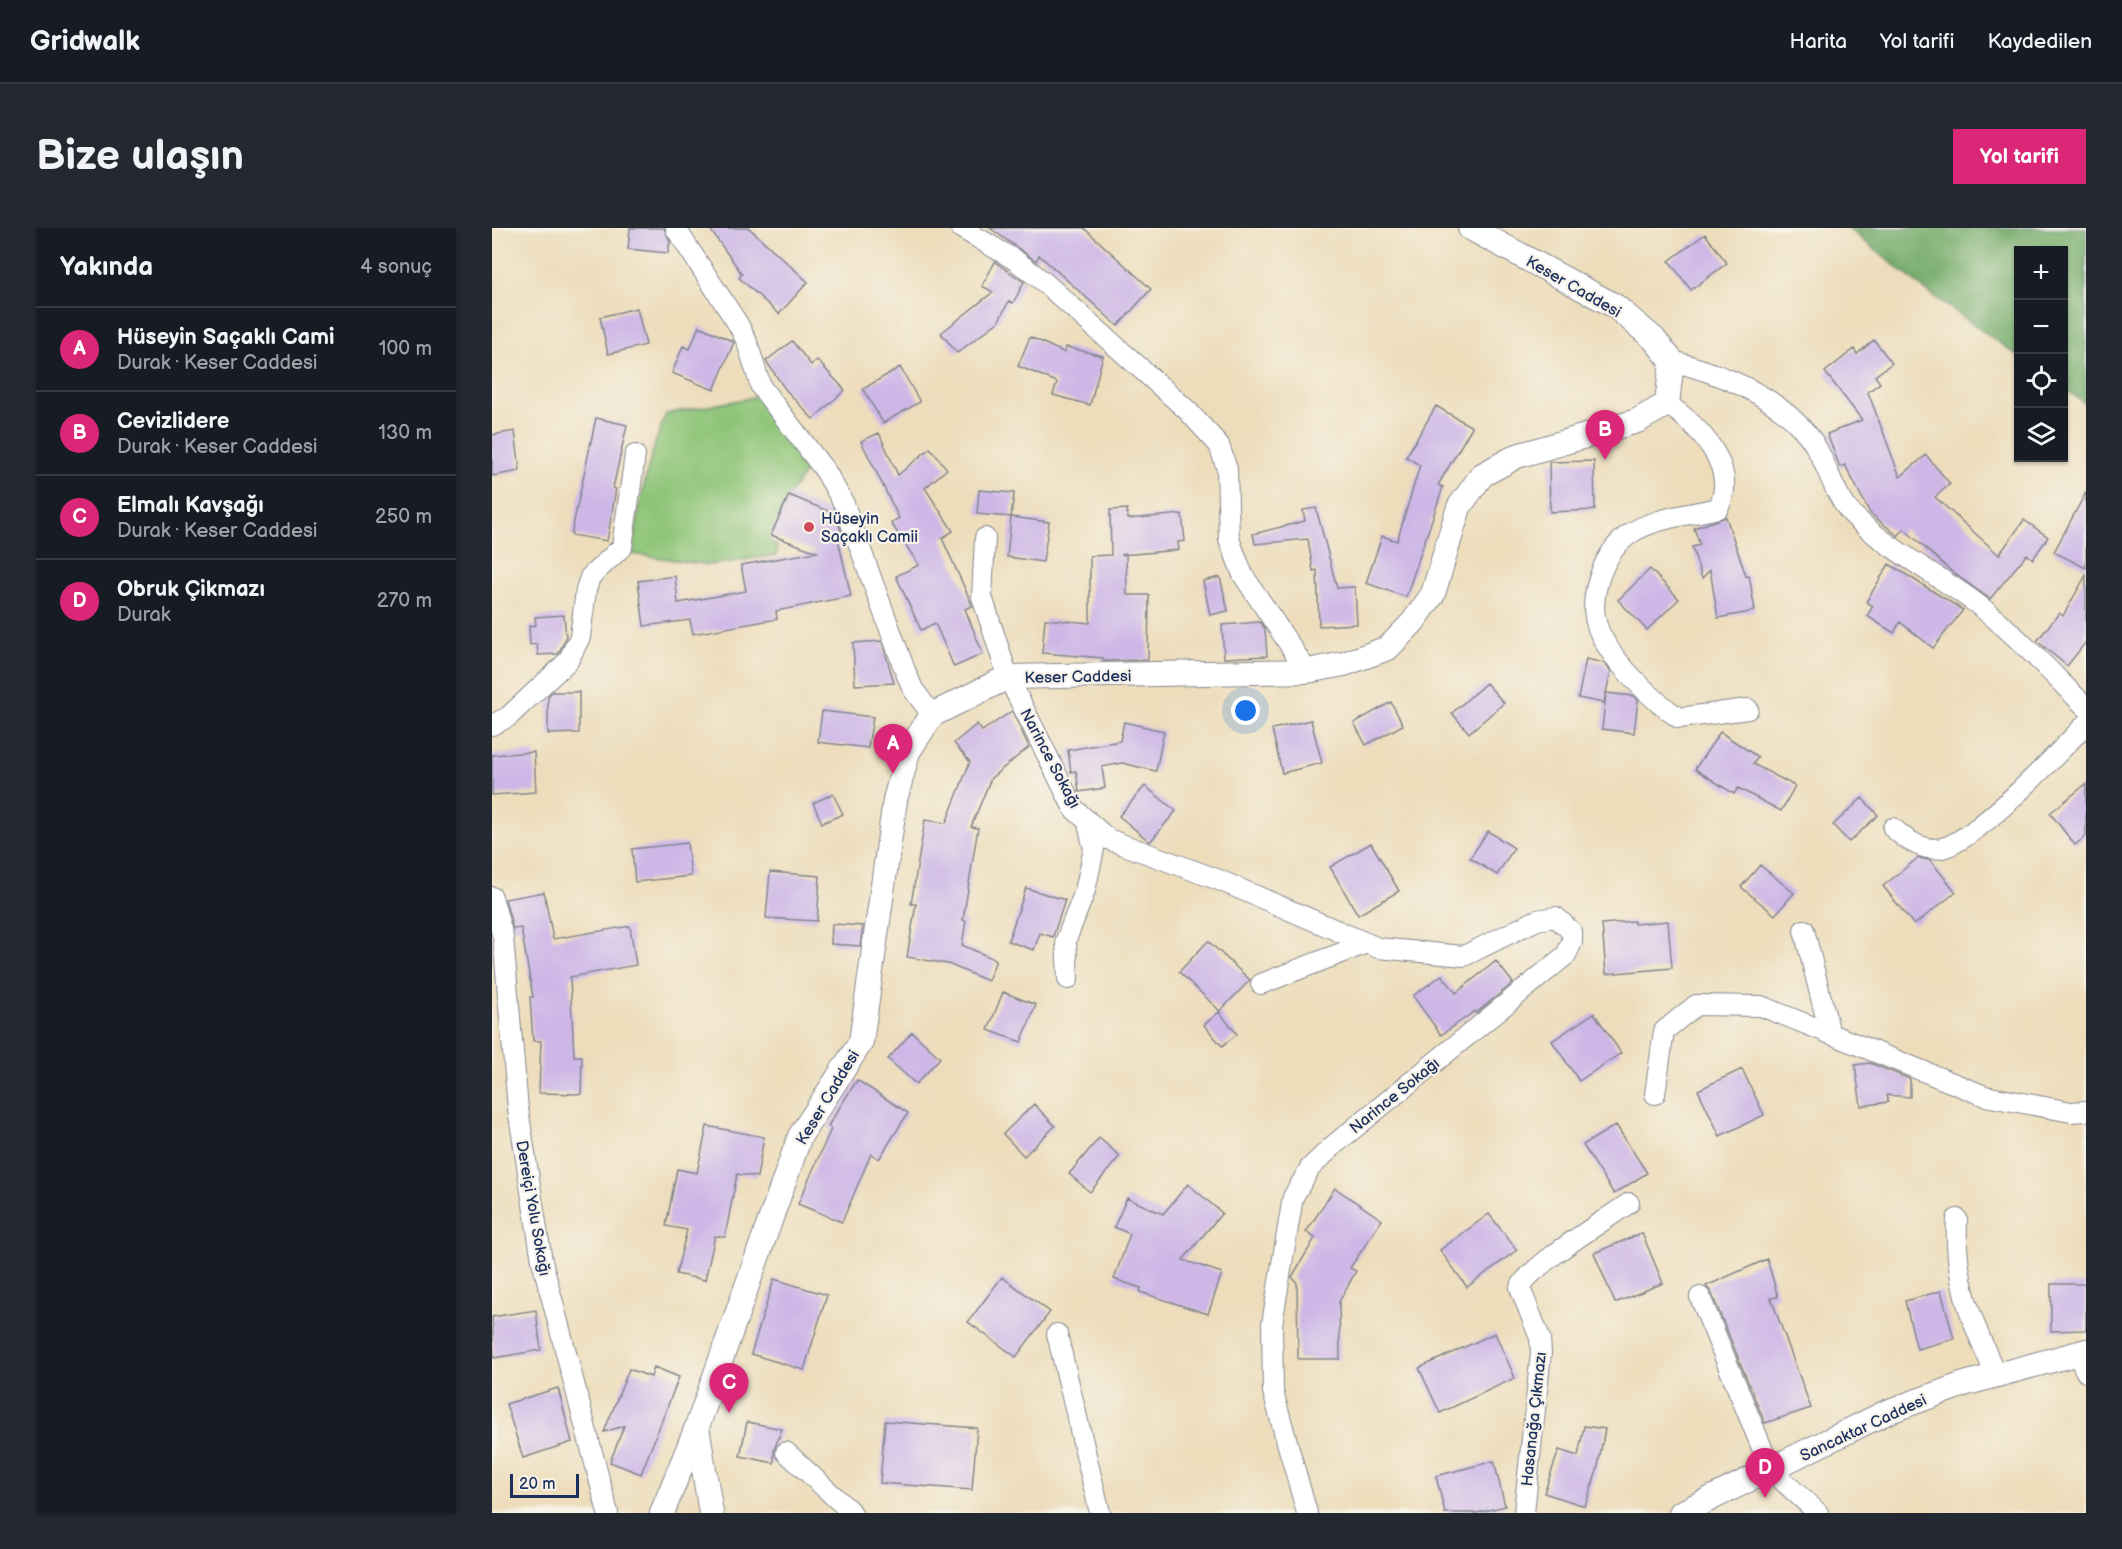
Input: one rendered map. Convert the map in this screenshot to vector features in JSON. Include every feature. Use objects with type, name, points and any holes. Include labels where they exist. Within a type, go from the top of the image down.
[{"type":"street","points":[[961,228],[1015,260],[1044,282],[1187,410],[1218,445],[1227,468],[1229,539],[1240,566],[1306,671]]},
{"type":"street","name":"Keser Caddesi","points":[[1470,228],[1616,306],[1654,339],[1672,361]]},
{"type":"street","points":[[676,229],[738,324],[747,342],[761,387],[826,472],[844,504],[906,673],[932,715]]},
{"type":"street","points":[[1748,709],[1679,718],[1621,665],[1598,630],[1595,601],[1599,577],[1612,549],[1639,528],[1718,508],[1724,498],[1724,480],[1706,439],[1687,418],[1666,404],[1672,361],[1712,372],[1764,399],[1788,416],[1807,434],[1850,512],[1891,546],[1977,604],[2086,707]]},
{"type":"street","name":"Keser Caddesi","points":[[711,1513],[697,1427],[801,1136],[861,1042],[895,800],[908,752],[932,715],[1008,677],[1306,671],[1344,663],[1388,648],[1413,622],[1432,594],[1459,507],[1482,475],[1517,456],[1637,421],[1666,404]]},
{"type":"street","points":[[492,725],[508,717],[568,661],[580,637],[586,590],[590,578],[622,547],[635,455]]},
{"type":"street","name":"Narince Sokağı","points":[[985,538],[982,597],[1008,677],[1074,809],[1108,839],[1220,880],[1378,948],[1464,956],[1537,920],[1556,917],[1572,932],[1572,942],[1566,955],[1335,1143],[1299,1182],[1293,1197],[1272,1324],[1273,1392],[1306,1513]]},
{"type":"street","points":[[1893,828],[1909,842],[1941,848],[1965,837],[2040,771],[2086,724]]},
{"type":"street","points":[[1068,979],[1066,940],[1085,891],[1094,849],[1087,820]]},
{"type":"street","name":"Dereiçi Yolu Sokağı","points":[[492,897],[503,937],[518,1109],[542,1261],[608,1513]]},
{"type":"street","points":[[1804,930],[1830,1034]]},
{"type":"street","points":[[1261,984],[1367,943]]},
{"type":"street","points":[[1655,1094],[1664,1031],[1696,1005],[1761,1006],[1985,1096],[2071,1112],[2086,1111]]},
{"type":"street","name":"Hasanağa Çıkmazı","points":[[1524,1513],[1541,1353],[1540,1338],[1520,1288],[1523,1280],[1540,1266],[1629,1203]]},
{"type":"street","points":[[1957,1219],[1955,1250],[1967,1310],[1996,1375]]},
{"type":"street","points":[[1700,1298],[1771,1470],[1818,1513]]},
{"type":"street","points":[[1057,1334],[1100,1513]]},
{"type":"street","name":"Sancaktar Caddesi","points":[[1682,1513],[1887,1412],[1996,1375],[2083,1359]]},
{"type":"street","points":[[662,1513],[697,1427]]},
{"type":"street","points":[[786,1452],[852,1513]]},
{"type":"green space","points":[[1848,228],[2086,228],[2086,404],[2068,391],[2068,246],[2014,246],[2014,353],[1925,290]]},
{"type":"green space","points":[[760,396],[811,463],[789,495],[769,540],[777,546],[777,555],[710,565],[633,554],[644,483],[666,414]]},
{"type":"building","points":[[630,228],[664,228],[670,241],[668,253],[628,249]]},
{"type":"building","points":[[709,228],[749,228],[808,282],[779,314],[739,278],[742,274]]},
{"type":"building","points":[[990,228],[1084,228],[1151,289],[1118,326],[1039,255],[1036,261]]},
{"type":"building","points":[[1705,234],[1727,263],[1691,290],[1669,261]]},
{"type":"building","points":[[995,262],[1024,282],[1013,303],[1009,301],[998,322],[957,353],[941,333],[993,292],[982,286]]},
{"type":"building","points":[[637,308],[646,345],[608,354],[600,317]]},
{"type":"building","points":[[699,326],[734,342],[714,390],[672,373],[683,346],[690,349]]},
{"type":"building","points":[[1030,337],[1065,353],[1066,347],[1103,356],[1090,405],[1053,395],[1057,382],[1018,366]]},
{"type":"building","points":[[1874,340],[1892,363],[1875,376],[1880,383],[1868,392],[1900,477],[1926,455],[1950,484],[1935,497],[1999,555],[2024,520],[2048,537],[2033,559],[2027,554],[1990,599],[1951,571],[1904,529],[1898,536],[1870,513],[1845,465],[1840,467],[1827,434],[1862,420],[1825,372],[1854,349],[1857,354]]},
{"type":"building","points":[[792,341],[811,365],[817,360],[845,390],[813,419],[785,389],[766,361]]},
{"type":"building","points":[[900,367],[920,402],[883,423],[863,389]]},
{"type":"building","points":[[1436,406],[1472,427],[1438,485],[1443,487],[1406,597],[1366,583],[1382,536],[1397,541],[1420,465],[1406,457]]},
{"type":"building","points":[[596,418],[627,425],[613,488],[616,489],[607,541],[571,535]]},
{"type":"building","points":[[515,431],[520,471],[492,476],[492,435]]},
{"type":"building","points":[[879,433],[898,475],[930,448],[947,469],[925,488],[953,531],[942,538],[970,600],[972,606],[965,609],[983,654],[954,667],[935,623],[921,630],[896,576],[919,565],[891,523],[899,518],[861,441]]},
{"type":"building","points":[[1594,461],[1595,510],[1550,512],[1549,462]]},
{"type":"building","points":[[979,490],[1014,493],[1011,517],[977,514]]},
{"type":"building","points":[[2086,492],[2086,568],[2054,552]]},
{"type":"building","points":[[789,495],[835,514],[841,531],[838,539],[851,596],[776,611],[777,619],[693,634],[690,620],[644,626],[638,581],[675,576],[678,603],[746,591],[741,565],[817,552],[771,535]]},
{"type":"building","points":[[1316,508],[1337,588],[1355,587],[1357,624],[1319,626],[1317,570],[1313,571],[1308,539],[1255,544],[1253,534],[1305,521],[1303,510]]},
{"type":"building","points":[[1127,509],[1128,519],[1182,514],[1185,541],[1178,542],[1179,550],[1126,555],[1127,595],[1149,595],[1148,660],[1103,661],[1103,658],[1042,653],[1045,619],[1090,623],[1090,556],[1111,555],[1110,510]]},
{"type":"building","points":[[1011,517],[1049,522],[1043,562],[1007,557]]},
{"type":"building","points":[[1726,517],[1746,576],[1749,575],[1755,611],[1718,618],[1710,570],[1702,578],[1692,547],[1700,545],[1694,528]]},
{"type":"building","points":[[1889,564],[1963,610],[1933,648],[1900,622],[1894,633],[1867,616],[1873,606],[1866,602]]},
{"type":"building","points":[[1650,569],[1679,599],[1647,630],[1618,600]]},
{"type":"building","points":[[2086,575],[2086,642],[2067,666],[2037,641],[2059,613],[2063,616]]},
{"type":"building","points":[[1220,577],[1228,611],[1210,615],[1203,581]]},
{"type":"building","points":[[564,615],[566,638],[558,654],[538,655],[537,644],[530,645],[529,626],[536,625],[535,617]]},
{"type":"building","points":[[1260,622],[1265,629],[1267,656],[1224,658],[1222,625]]},
{"type":"building","points":[[882,641],[894,683],[855,685],[853,643]]},
{"type":"building","points":[[1586,659],[1604,663],[1611,671],[1604,703],[1578,698]]},
{"type":"building","points":[[1486,683],[1504,703],[1469,733],[1452,713]]},
{"type":"building","points":[[552,692],[579,692],[579,733],[548,734],[548,696]]},
{"type":"building","points":[[1606,693],[1634,696],[1638,700],[1634,733],[1602,729]]},
{"type":"building","points":[[1391,702],[1403,725],[1366,745],[1354,723]]},
{"type":"building","points":[[822,711],[873,717],[868,748],[818,742]]},
{"type":"building","points":[[1012,711],[1029,747],[991,778],[971,827],[978,828],[963,920],[966,921],[962,945],[996,960],[988,981],[948,964],[907,957],[916,904],[911,904],[925,820],[946,823],[970,762],[954,743],[977,724],[982,731]]},
{"type":"building","points":[[1311,720],[1322,763],[1282,773],[1272,729]]},
{"type":"building","points":[[1124,722],[1164,731],[1156,771],[1122,763],[1102,767],[1105,788],[1079,792],[1076,771],[1071,772],[1068,750],[1120,741]]},
{"type":"building","points":[[1720,732],[1758,757],[1753,764],[1795,786],[1781,811],[1738,788],[1734,794],[1695,769]]},
{"type":"building","points":[[534,752],[536,792],[492,795],[492,755]]},
{"type":"building","points":[[2086,784],[2086,836],[2075,845],[2050,813]]},
{"type":"building","points":[[1145,786],[1176,811],[1150,842],[1119,816]]},
{"type":"building","points":[[833,794],[843,814],[822,823],[813,803]]},
{"type":"building","points":[[1862,798],[1878,815],[1849,842],[1833,825]]},
{"type":"building","points":[[1488,831],[1514,848],[1497,875],[1470,858]]},
{"type":"building","points":[[687,843],[691,876],[635,882],[632,849]]},
{"type":"building","points":[[1371,843],[1399,891],[1358,915],[1330,867]]},
{"type":"building","points":[[1918,858],[1930,860],[1956,892],[1914,925],[1883,886]]},
{"type":"building","points":[[1760,865],[1794,893],[1775,915],[1741,887]]},
{"type":"building","points":[[770,872],[820,876],[817,921],[766,918]]},
{"type":"building","points":[[1026,888],[1065,900],[1053,937],[1040,933],[1034,950],[1008,941]]},
{"type":"building","points":[[544,892],[553,939],[630,926],[636,965],[570,977],[574,1056],[582,1056],[581,1094],[539,1093],[541,1041],[533,1041],[530,997],[533,997],[521,928],[513,929],[505,899]]},
{"type":"building","points":[[1634,921],[1634,924],[1668,921],[1672,968],[1606,974],[1602,924]]},
{"type":"building","points":[[832,924],[863,926],[860,946],[831,944]]},
{"type":"building","points":[[1208,941],[1250,980],[1220,1011],[1179,972]]},
{"type":"building","points":[[1496,961],[1513,983],[1476,1013],[1475,1011],[1441,1035],[1413,996],[1442,975],[1456,993]]},
{"type":"building","points":[[1003,992],[1036,1005],[1021,1042],[988,1030]]},
{"type":"building","points":[[1219,1012],[1237,1034],[1222,1046],[1204,1025]]},
{"type":"building","points":[[1594,1013],[1621,1053],[1579,1081],[1552,1041]]},
{"type":"building","points":[[912,1032],[940,1058],[916,1084],[888,1059]]},
{"type":"building","points":[[1870,1063],[1910,1079],[1910,1097],[1887,1095],[1888,1102],[1861,1106],[1855,1065]]},
{"type":"building","points":[[1742,1069],[1764,1115],[1720,1136],[1698,1090]]},
{"type":"building","points":[[857,1080],[908,1113],[879,1159],[871,1154],[842,1222],[798,1204],[831,1129],[828,1126]]},
{"type":"building","points":[[1034,1104],[1055,1126],[1024,1156],[1003,1134]]},
{"type":"building","points":[[1616,1125],[1647,1173],[1614,1194],[1583,1145]]},
{"type":"building","points":[[707,1126],[764,1137],[757,1177],[737,1174],[725,1237],[715,1236],[705,1280],[676,1274],[687,1230],[666,1226],[677,1169],[697,1173]]},
{"type":"building","points":[[1099,1138],[1120,1156],[1090,1192],[1069,1174]]},
{"type":"building","points":[[1188,1184],[1222,1213],[1183,1260],[1222,1273],[1208,1314],[1140,1292],[1141,1288],[1114,1279],[1130,1234],[1114,1227],[1127,1198],[1163,1214]]},
{"type":"building","points":[[1335,1188],[1382,1220],[1350,1268],[1356,1271],[1339,1302],[1340,1359],[1298,1359],[1297,1283],[1292,1277],[1315,1238],[1306,1232]]},
{"type":"building","points":[[1489,1214],[1517,1250],[1467,1287],[1440,1250]]},
{"type":"building","points":[[1642,1233],[1663,1283],[1615,1303],[1594,1253]]},
{"type":"building","points":[[1767,1259],[1778,1297],[1771,1298],[1811,1408],[1765,1423],[1711,1292],[1706,1286]]},
{"type":"building","points":[[1002,1277],[1050,1312],[1016,1357],[968,1322]]},
{"type":"building","points":[[774,1279],[827,1295],[804,1370],[751,1354]]},
{"type":"building","points":[[2051,1284],[2086,1284],[2086,1330],[2051,1331]]},
{"type":"building","points":[[1941,1291],[1954,1339],[1917,1349],[1905,1301]]},
{"type":"building","points":[[536,1310],[541,1350],[494,1358],[492,1317]]},
{"type":"building","points":[[1495,1333],[1515,1378],[1440,1413],[1419,1368]]},
{"type":"building","points":[[654,1367],[679,1377],[641,1474],[610,1462],[624,1426],[604,1432],[629,1369],[651,1377]]},
{"type":"building","points":[[558,1388],[572,1442],[523,1458],[506,1404]]},
{"type":"building","points":[[885,1421],[977,1428],[972,1490],[880,1483]]},
{"type":"building","points":[[747,1422],[782,1429],[774,1450],[774,1463],[740,1456]]},
{"type":"building","points":[[1584,1426],[1605,1429],[1597,1471],[1585,1506],[1544,1493],[1559,1450],[1578,1456]]},
{"type":"building","points":[[1494,1461],[1505,1506],[1477,1513],[1445,1513],[1436,1476]]},
{"type":"place","name":"Cevizlidere","points":[[1605,460]]},
{"type":"place","name":"Hüseyin Saçaklı Camii","points":[[809,527]]},
{"type":"place","name":"Hüseyin Saçaklı Cami","points":[[893,774]]},
{"type":"place","name":"Elmalı Kavşağı","points":[[729,1413]]},
{"type":"place","name":"Obruk Çikmazı","points":[[1765,1498]]}]
